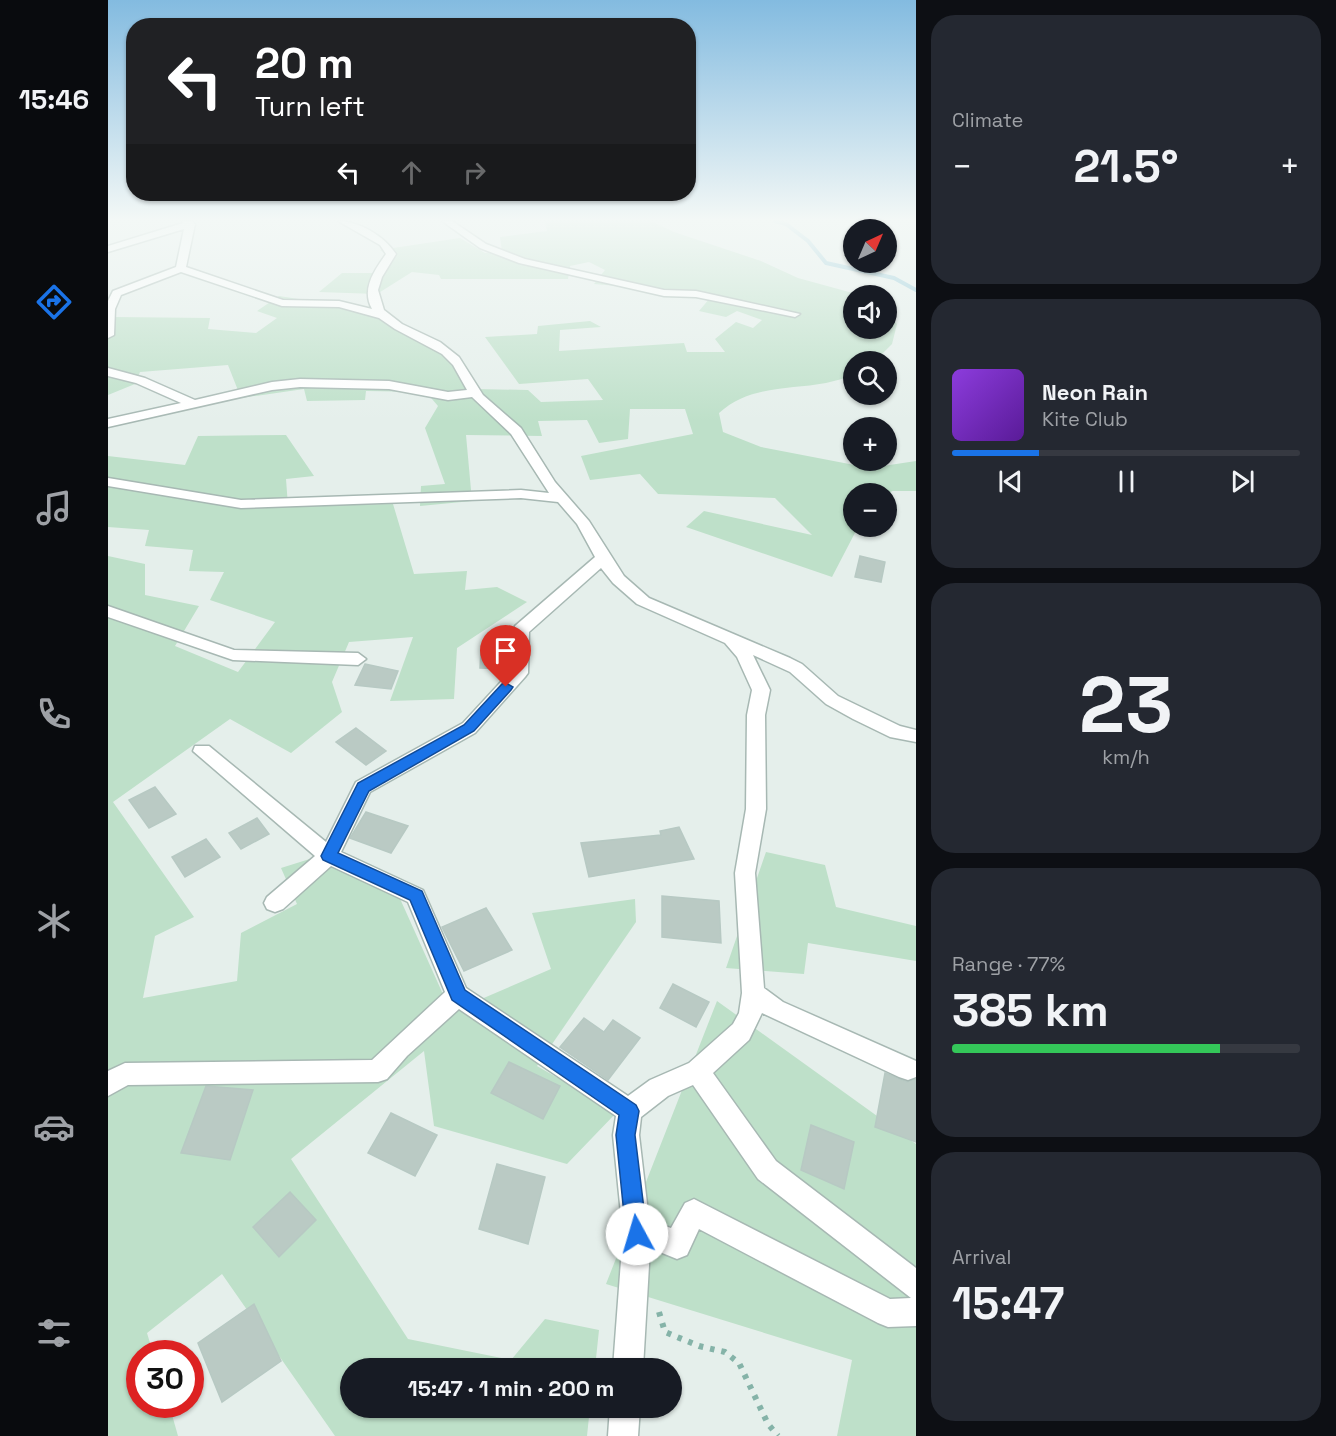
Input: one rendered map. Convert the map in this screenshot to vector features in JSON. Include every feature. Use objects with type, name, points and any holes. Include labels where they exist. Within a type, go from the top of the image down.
[{"type":"street","points":[[108,335],[110,309],[117,293],[130,288]]},
{"type":"street","points":[[237,288],[282,303],[339,304],[381,315],[452,356],[465,372],[475,393],[522,438],[548,482],[575,512],[602,559],[624,588],[643,601],[796,668],[832,700],[859,715],[896,732],[916,736]]},
{"type":"street","points":[[374,288],[373,302],[381,315]]},
{"type":"street","points":[[641,288],[696,294],[795,314]]},
{"type":"street","points":[[108,372],[140,379],[164,393],[192,403]]},
{"type":"street","points":[[108,423],[192,403],[228,398],[272,386],[300,383],[389,385],[448,396],[475,393]]},
{"type":"street","points":[[108,482],[241,504],[521,494],[561,498]]},
{"type":"street","points":[[275,903],[329,856],[363,787],[469,728],[519,673],[521,630],[602,559]]},
{"type":"street","points":[[108,611],[233,655],[358,659]]},
{"type":"street","points":[[629,1358],[637,1234],[626,1135],[629,1111],[659,1088],[698,1071],[741,1032],[750,1015],[753,993],[745,873],[756,809],[756,715],[761,690],[744,654],[729,639]]},
{"type":"street","points":[[202,751],[329,856],[416,896],[458,995],[629,1111]]},
{"type":"street","points":[[753,993],[775,1009],[908,1069]]},
{"type":"street","points":[[108,1084],[125,1074],[378,1071],[399,1048],[458,995]]},
{"type":"street","points":[[698,1071],[767,1170],[916,1286]]},
{"type":"street","points":[[637,1234],[655,1235],[677,1245],[694,1212],[888,1313],[916,1312]]},
{"type":"street","points":[[623,1436],[624,1418]]},
{"type":"path","points":[[658,1309],[664,1332],[699,1346],[725,1352],[739,1363],[763,1416],[778,1436]]},
{"type":"green space","points":[[324,288],[387,288],[377,294],[319,292]]},
{"type":"green space","points":[[640,288],[835,288],[843,290],[843,339],[893,339],[892,344],[885,351],[843,351],[843,378],[826,383],[756,393],[743,397],[719,413],[723,432],[761,447],[843,463],[843,471],[897,471],[897,464],[916,461],[916,491],[897,491],[897,483],[843,483],[843,537],[853,537],[832,577],[686,527],[704,511],[812,535],[775,498],[658,494],[640,474],[590,480],[581,456],[693,434],[685,409],[630,409],[628,439],[599,443],[587,420],[538,421],[542,436],[466,435],[472,501],[420,506],[421,486],[445,484],[425,428],[438,406],[426,392],[366,391],[365,400],[307,401],[304,389],[241,398],[228,365],[140,372],[135,384],[108,395],[108,330],[113,317],[210,318],[208,329],[256,333],[277,318],[257,311],[279,296],[364,309],[455,353],[475,389],[528,390],[541,402],[603,400],[588,379],[519,384],[485,337],[537,334],[538,326],[590,321],[601,327],[560,330],[559,351],[684,343],[687,352],[725,352],[715,339],[736,322],[753,328],[762,320],[737,311],[726,317],[699,311],[710,298],[674,291]]},
{"type":"green space","points":[[286,435],[314,476],[286,479],[288,506],[393,504],[414,574],[467,571],[465,590],[497,587],[527,602],[457,648],[454,699],[390,701],[413,637],[349,642],[332,682],[342,712],[291,753],[230,719],[113,802],[194,917],[155,936],[143,998],[237,981],[241,933],[297,904],[281,868],[316,857],[397,892],[451,1012],[551,969],[532,913],[635,899],[636,922],[537,1066],[617,1112],[567,1164],[434,1126],[424,1051],[291,1159],[408,1339],[501,1358],[340,1358],[340,1418],[589,1418],[587,1436],[335,1436],[222,1274],[147,1333],[149,1340],[126,1340],[126,1418],[173,1418],[178,1436],[108,1436],[108,556],[145,564],[145,595],[199,606],[175,646],[238,672],[275,622],[210,600],[224,572],[189,571],[193,550],[145,546],[149,530],[108,527],[108,456],[185,465],[198,436]]},
{"type":"green space","points":[[766,852],[825,865],[836,907],[916,926],[916,961],[808,943],[804,974],[726,968]]},
{"type":"green space","points":[[717,1001],[916,1144],[916,1436],[837,1436],[852,1360],[606,1284]]},
{"type":"green space","points":[[545,1319],[599,1330],[596,1358],[513,1358]]},
{"type":"building","points":[[860,556],[885,562],[881,582],[855,577]]},
{"type":"building","points":[[481,650],[510,651],[508,669],[480,668]]},
{"type":"building","points":[[365,664],[398,671],[391,689],[355,685]]},
{"type":"building","points":[[356,728],[386,751],[366,765],[336,742]]},
{"type":"building","points":[[155,787],[176,814],[149,828],[129,800]]},
{"type":"building","points":[[366,812],[408,826],[391,853],[350,838]]},
{"type":"building","points":[[257,818],[269,834],[241,849],[229,833]]},
{"type":"building","points":[[679,827],[694,859],[589,877],[581,843],[661,835],[660,831]]},
{"type":"building","points":[[206,839],[220,857],[185,877],[172,857]]},
{"type":"building","points":[[662,896],[719,901],[721,943],[662,937]]},
{"type":"building","points":[[486,908],[512,950],[464,971],[442,927]]},
{"type":"building","points":[[673,984],[709,1002],[696,1027],[660,1008]]},
{"type":"building","points":[[584,1018],[604,1032],[613,1020],[640,1038],[608,1080],[560,1047]]},
{"type":"building","points":[[509,1062],[560,1086],[543,1119],[491,1093]]},
{"type":"building","points":[[885,1073],[907,1082],[916,1079],[916,1142],[875,1127]]},
{"type":"building","points":[[206,1086],[253,1090],[230,1160],[181,1153]]},
{"type":"building","points":[[391,1113],[437,1135],[415,1176],[368,1153]]},
{"type":"building","points":[[811,1125],[854,1142],[844,1189],[801,1170]]},
{"type":"building","points":[[497,1164],[545,1177],[528,1244],[479,1229]]},
{"type":"building","points":[[290,1192],[316,1220],[279,1257],[253,1227]]},
{"type":"building","points":[[254,1304],[281,1361],[222,1402],[204,1358],[202,1340]]},
{"type":"waterway","points":[[912,288],[916,290]]},
{"type":"route","points":[[506,687],[469,728],[363,787],[329,856],[416,896],[458,995],[629,1111],[626,1135],[637,1234]]}]
